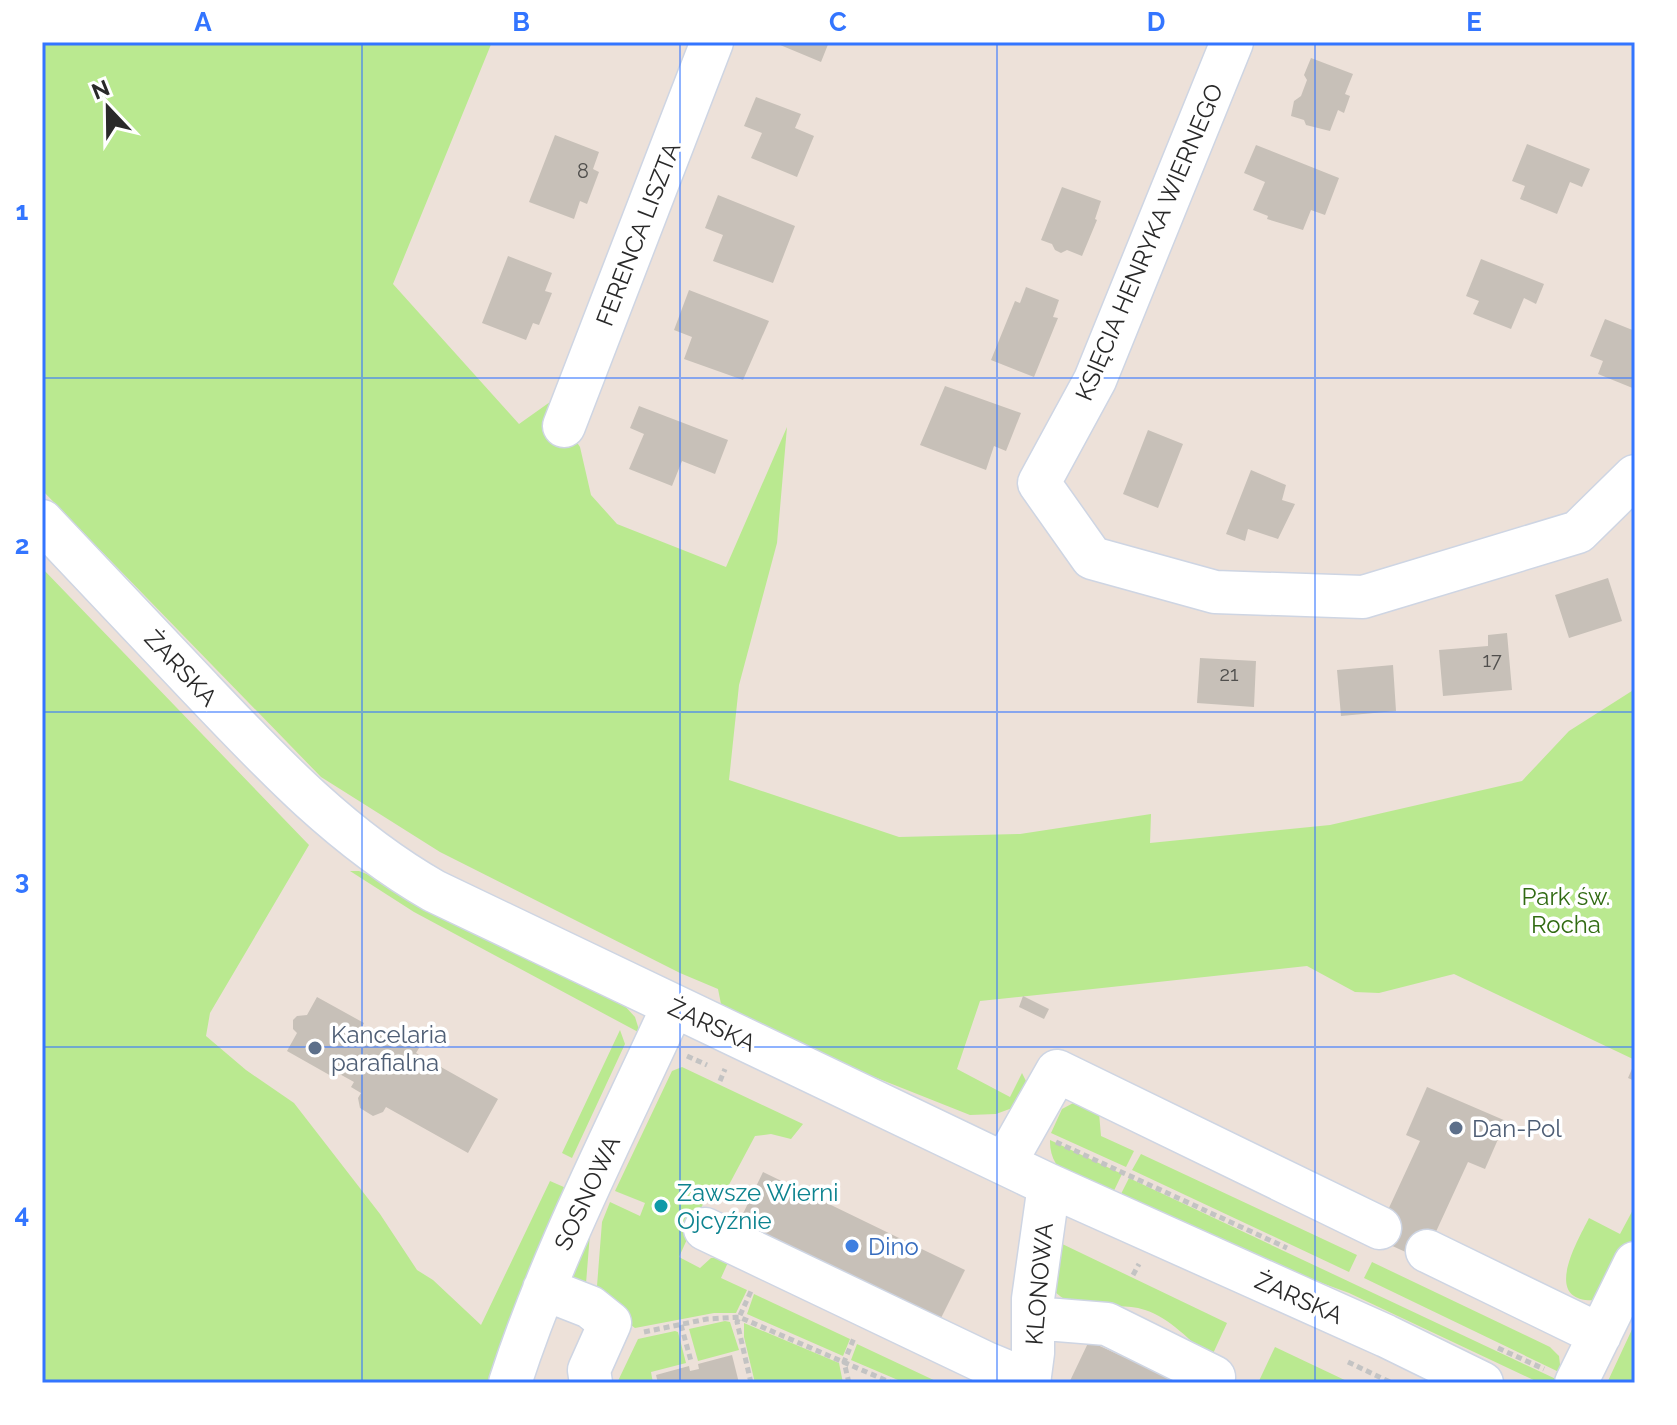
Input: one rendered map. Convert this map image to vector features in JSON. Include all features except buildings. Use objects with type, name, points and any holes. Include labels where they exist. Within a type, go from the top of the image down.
[{"type":"street","name":"FERENCA LISZTA","points":[[564,426],[712,42]]},
{"type":"street","name":"KSIĘCIA HENRYKA WIERNEGO","points":[[1232,42],[1095,380],[1039,483],[1092,558],[1215,592],[1363,597],[1578,532],[1635,476]]},
{"type":"street","name":"ŻARSKA","points":[[42,521],[280,773],[381,859],[434,891],[1049,1185],[1386,1336],[1482,1383]]},
{"type":"street","name":"SOSNOWA","points":[[510,1383],[544,1289],[673,1006]]},
{"type":"street","points":[[1005,1163],[1057,1071],[1380,1228]]},
{"type":"street","name":"KLONOWA","points":[[1030,1382],[1033,1299],[1049,1185]]},
{"type":"street","points":[[705,1229],[1030,1382]]},
{"type":"street","points":[[1427,1251],[1600,1335]]},
{"type":"street","points":[[1576,1383],[1635,1263]]},
{"type":"street","points":[[544,1289],[590,1307],[610,1323],[589,1370],[591,1383]]},
{"type":"street","points":[[1033,1318],[1107,1324],[1216,1381]]},
{"type":"path","points":[[751,1383],[738,1329],[739,1317],[766,1258]]},
{"type":"path","points":[[849,1383],[844,1362],[867,1307]]},
{"type":"path","points":[[610,1323],[636,1333],[723,1317],[739,1317],[892,1383]]},
{"type":"path","points":[[681,1325],[691,1361]]},
{"type":"green space","name":"Park św. Rocha","points":[[42,42],[492,42],[393,284],[519,424],[550,402],[580,447],[591,495],[617,524],[726,567],[787,427],[777,543],[739,685],[729,780],[899,837],[1020,834],[1151,814],[1150,843],[1330,825],[1522,781],[1569,731],[1635,689],[1635,1060],[1454,974],[1379,993],[1355,992],[1307,966],[980,1001],[957,1069],[1010,1097],[1022,1073],[1027,1083],[1015,1107],[996,1114],[970,1115],[771,1036],[729,1015],[721,1004],[718,989],[680,973],[440,852],[321,777],[42,490]]},
{"type":"green space","points":[[42,568],[309,845],[210,1013],[206,1036],[246,1070],[294,1103],[380,1214],[417,1270],[433,1280],[481,1325],[550,1181],[573,1191],[495,1383],[42,1383]]},
{"type":"green space","points":[[350,871],[380,879],[623,1004],[635,1017],[640,1033],[414,912]]},
{"type":"green space","points":[[620,1030],[625,1044],[572,1158],[562,1153]]},
{"type":"green space","points":[[682,1067],[803,1124],[791,1139],[771,1134],[755,1136],[723,1196],[708,1193],[679,1257],[700,1268],[711,1258],[730,1258],[721,1278],[747,1290],[736,1313],[714,1313],[635,1328],[596,1299],[602,1222],[610,1202],[640,1216],[645,1203],[615,1191],[672,1071]]},
{"type":"green space","points":[[1077,1101],[1099,1113],[1101,1136],[1134,1151],[1126,1167],[1051,1133],[1062,1109]]},
{"type":"green space","points":[[1050,1140],[1122,1174],[1110,1199],[1061,1171],[1051,1152]]},
{"type":"green space","points":[[1141,1154],[1357,1255],[1349,1272],[1132,1170]]},
{"type":"green space","points":[[1129,1178],[1558,1380],[1556,1383],[1540,1383],[1349,1293],[1178,1230],[1117,1202]]},
{"type":"green space","points":[[1635,1206],[1635,1244],[1597,1300],[1580,1299],[1570,1292],[1566,1282],[1567,1270],[1589,1218],[1620,1234]]},
{"type":"green space","points":[[591,1221],[585,1296],[565,1278]]},
{"type":"green space","points":[[1056,1241],[1227,1323],[1211,1358],[1154,1313],[1132,1307],[1077,1305],[1055,1292]]},
{"type":"green space","points":[[1372,1262],[1550,1347],[1559,1356],[1561,1373],[1364,1278]]},
{"type":"green space","points":[[754,1294],[850,1339],[843,1356],[747,1314]]},
{"type":"green space","points":[[730,1322],[739,1350],[698,1361],[689,1329]]},
{"type":"green space","points":[[744,1323],[839,1363],[843,1383],[755,1383],[744,1337]]},
{"type":"green space","points":[[1635,1323],[1635,1383],[1607,1383]]},
{"type":"green space","points":[[678,1332],[686,1363],[651,1372],[653,1383],[617,1383],[638,1339]]},
{"type":"green space","points":[[857,1344],[940,1383],[905,1383],[851,1360]]},
{"type":"green space","points":[[1275,1347],[1351,1383],[1258,1383]]},
{"type":"place","name":"Kancelaria parafialna","points":[[315,1048]]},
{"type":"place","name":"Dan-Pol","points":[[1456,1128]]},
{"type":"place","name":"Zawsze Wierni Ojcyźnie","points":[[661,1206]]},
{"type":"place","name":"Dino","points":[[852,1246]]}]
